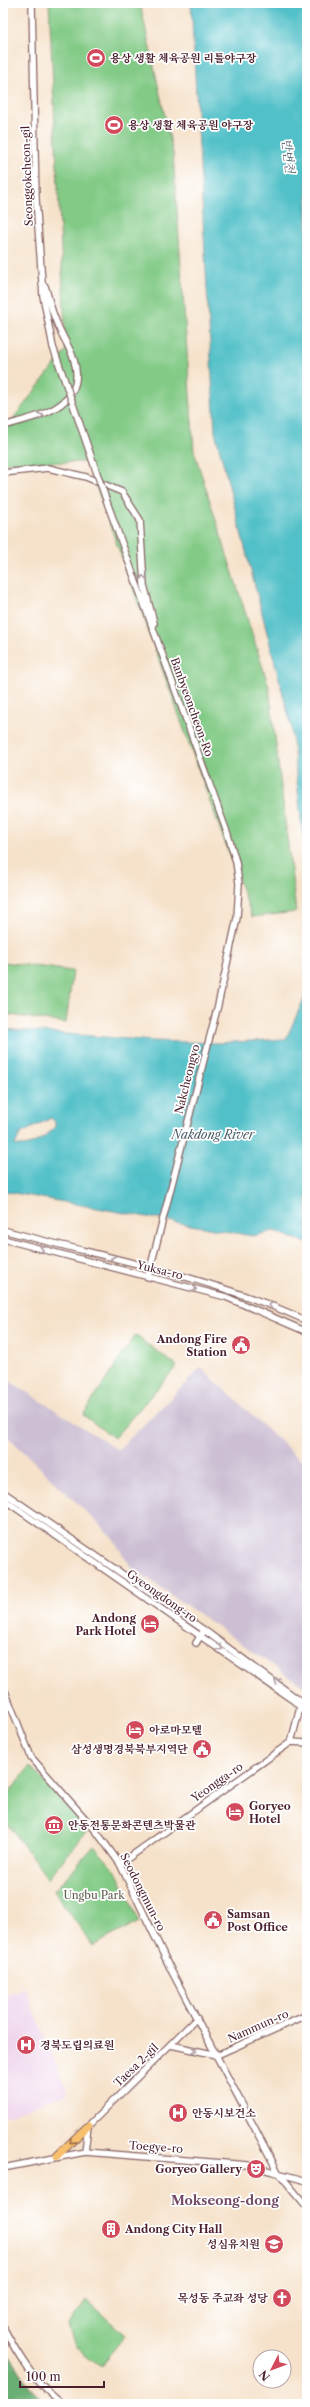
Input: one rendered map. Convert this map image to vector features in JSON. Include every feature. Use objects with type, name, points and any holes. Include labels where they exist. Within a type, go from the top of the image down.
[{"type":"main road","points":[[56,2156],[88,2126]]},
{"type":"street","name":"Seonggokcheon-gil","points":[[32,3],[36,199],[47,324],[53,347],[108,505]]},
{"type":"street","points":[[3,426],[48,413],[63,403],[74,385],[74,359],[52,312],[42,279]]},
{"type":"street","points":[[3,473],[48,468],[86,477],[122,492],[140,520],[142,572],[154,619],[154,629]]},
{"type":"street","name":"Banbyeoncheon-Ro","points":[[108,505],[154,629],[236,862],[239,884],[237,918]]},
{"type":"street","name":"Nakcheongyo","points":[[148,1277],[224,981],[237,918]]},
{"type":"street","name":"Yuksa-ro","points":[[3,1230],[223,1288],[307,1321]]},
{"type":"street","name":"Yuksa-ro","points":[[3,1239],[226,1297],[307,1332]]},
{"type":"street","name":"Gyeongdong-ro","points":[[4,1496],[203,1632],[301,1704],[307,1706]]},
{"type":"street","points":[[196,1643],[203,1632]]},
{"type":"street","name":"Seodongmun-ro","points":[[3,1686],[31,1757],[96,1831],[120,1864],[197,2018],[278,2172],[307,2207]]},
{"type":"street","points":[[301,1704],[291,1742],[307,1742]]},
{"type":"street","name":"Gyeongdong-ro","points":[[301,1704],[307,1714]]},
{"type":"street","name":"Yeongga-ro","points":[[120,1864],[291,1742]]},
{"type":"street","name":"Nammun-ro","points":[[217,2055],[307,2015]]},
{"type":"street","name":"Taesa 2-gil","points":[[88,2126],[197,2018]]},
{"type":"street","points":[[171,2045],[217,2055]]},
{"type":"street","points":[[85,2152],[88,2126]]},
{"type":"street","name":"Toegye-ro","points":[[3,2168],[56,2156],[85,2152],[232,2164],[278,2172],[307,2181]]},
{"type":"street","points":[[3,2327],[30,2374],[44,2389],[62,2404]]},
{"type":"shaded area","points":[[201,1368],[307,1466],[307,1689],[131,1567],[111,1536],[3,1432],[3,1377],[118,1450]]},
{"type":"shaded area","name":"경북도립의료원","points":[[25,1988],[68,2093],[5,2117],[3,2113],[3,1997]]},
{"type":"green space","points":[[49,3],[140,3],[173,153],[194,451],[269,687],[296,912],[252,917],[87,462],[3,463],[3,432],[66,350]]},
{"type":"green space","points":[[3,962],[73,971],[66,1023],[3,1014]]},
{"type":"green space","points":[[135,1335],[177,1366],[114,1438],[83,1415]]},
{"type":"green space","points":[[30,1766],[88,1829],[48,1879],[3,1817],[3,1801]]},
{"type":"green space","name":"Ungbu Park","points":[[94,1846],[116,1871],[139,1921],[93,1946],[54,1891]]},
{"type":"green space","points":[[86,2300],[125,2335],[101,2366],[75,2347],[68,2326]]},
{"type":"green space","points":[[3,2350],[6,2350],[33,2391],[47,2404],[3,2404]]},
{"type":"water","name":"반변천","points":[[191,3],[306,3],[307,9],[307,855],[302,829],[291,725],[215,432]]},
{"type":"water","name":"Nakdong River","points":[[307,992],[307,1243],[274,1231],[253,1236],[3,1191],[3,1029],[154,1041],[216,1043],[286,1039]],"holes":[[[51,1118],[55,1122],[55,1127],[37,1141],[26,1146],[15,1145],[20,1134]]]},
{"type":"place","name":"용상 생활 체육공원 리틀야구장","points":[[96,58]]},
{"type":"place","name":"용상 생활 체육공원 야구장","points":[[114,125]]},
{"type":"place","name":"Andong Fire Station","points":[[241,1345]]},
{"type":"place","name":"Andong Park Hotel","points":[[150,1624]]},
{"type":"place","name":"아로마모텔","points":[[135,1730]]},
{"type":"place","name":"삼성생명경북북부지역단","points":[[202,1749]]},
{"type":"place","name":"Goryeo Hotel","points":[[235,1812]]},
{"type":"place","name":"안동전통문화콘텐츠박물관","points":[[54,1825]]},
{"type":"place","name":"Samsan Post Office","points":[[213,1920]]},
{"type":"place","name":"경북도립의료원","points":[[26,2045]]},
{"type":"place","name":"안동시보건소","points":[[178,2113]]},
{"type":"place","name":"Goryeo Gallery","points":[[256,2169]]},
{"type":"place","name":"Andong City Hall","points":[[111,2229]]},
{"type":"place","name":"성심유치원","points":[[274,2244]]},
{"type":"place","name":"목성동 주교좌 성당","points":[[282,2298]]},
{"type":"district","name":"Mokseong-dong","points":[[225,2200]]}]
